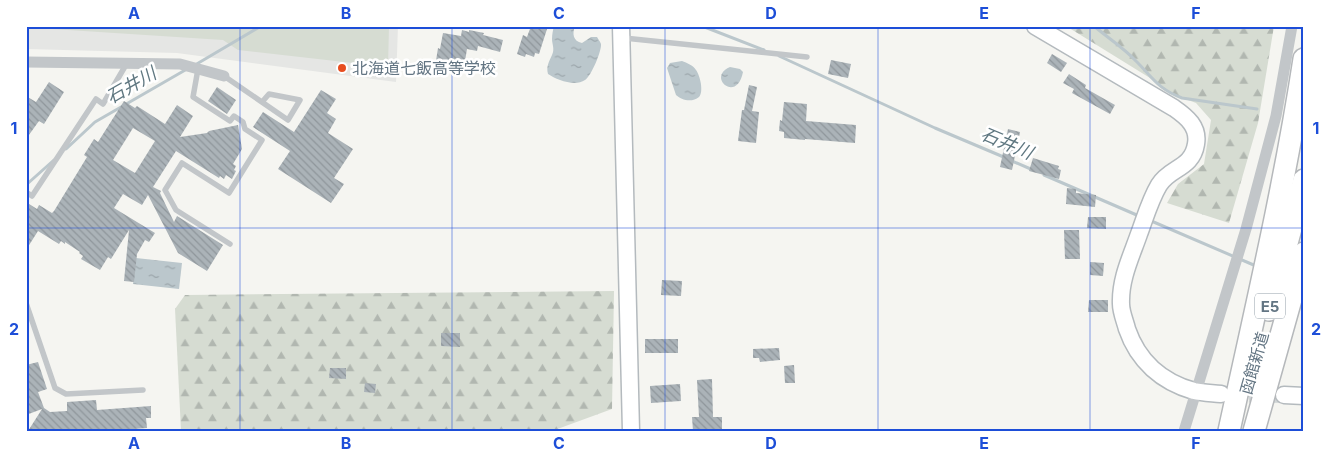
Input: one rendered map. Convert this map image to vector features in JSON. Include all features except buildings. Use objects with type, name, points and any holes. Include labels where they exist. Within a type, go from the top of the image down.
[{"type":"highway","points":[[1229,431],[1280,190],[1304,59]]},
{"type":"highway","name":"函館新道","points":[[1234,431],[1304,180]]},
{"type":"highway","name":"函館新道","points":[[1255,431],[1304,253]]},
{"type":"highway","points":[[1255,431],[1304,302]]},
{"type":"street","points":[[1035,26],[1174,108],[1186,116],[1194,125],[1197,137],[1194,153],[1189,161],[1160,183],[1127,266],[1123,280],[1121,304],[1131,341],[1141,357],[1160,375],[1178,386],[1196,391],[1221,394]]},
{"type":"street","points":[[1184,431],[1259,181],[1276,116],[1292,26]]},
{"type":"street","points":[[621,32],[631,431]]},
{"type":"street","points":[[26,62],[180,64],[224,76]]},
{"type":"street","points":[[1284,395],[1304,396]]},
{"type":"lane","points":[[621,32],[807,57]]},
{"type":"lane","points":[[26,192],[32,196],[96,99],[103,104],[127,63]]},
{"type":"lane","points":[[198,69],[193,96],[230,121],[234,116],[243,122],[245,129],[262,140],[229,193],[182,163],[165,190],[176,210],[230,244]]},
{"type":"lane","points":[[224,76],[288,120],[300,100],[269,94],[262,102]]},
{"type":"lane","points":[[26,303],[56,388],[66,394],[143,390]]},
{"type":"shaded area","name":"北海道七飯高等学校","points":[[26,26],[398,26],[396,82],[177,53],[26,49]]},
{"type":"green space","points":[[37,26],[389,26],[388,67],[238,50],[223,40],[37,28]]},
{"type":"green space","points":[[1066,26],[1274,26],[1258,123],[1229,223],[1167,203],[1178,184],[1204,164],[1211,120],[1196,103],[1172,94],[1150,78]]},
{"type":"green space","points":[[614,291],[612,409],[552,431],[181,431],[175,309],[185,295]]},
{"type":"water","points":[[554,26],[575,26],[574,37],[579,42],[582,43],[591,37],[597,37],[600,42],[601,47],[596,63],[585,80],[571,83],[548,74],[548,66],[553,51],[552,37]]},
{"type":"water","points":[[682,61],[695,68],[700,79],[700,95],[693,100],[684,99],[676,95],[667,68],[670,63]]},
{"type":"water","points":[[730,67],[740,69],[743,72],[740,81],[735,86],[730,87],[725,85],[721,76],[723,71]]},
{"type":"water","points":[[136,258],[182,263],[179,289],[133,284]]},
{"type":"waterway","name":"石井川","points":[[195,65],[261,26]]},
{"type":"waterway","name":"石井川","points":[[702,26],[764,50]]},
{"type":"waterway","points":[[1094,26],[1136,61],[1161,87],[1174,95],[1182,98],[1257,109]]},
{"type":"waterway","name":"石井川","points":[[779,56],[935,128],[1006,158]]},
{"type":"waterway","name":"石井川","points":[[66,149],[95,122],[187,69]]},
{"type":"waterway","name":"石井川","points":[[26,185],[54,160]]},
{"type":"waterway","name":"石井川","points":[[1012,161],[1033,170]]},
{"type":"waterway","name":"石井川","points":[[1044,175],[1139,216]]},
{"type":"waterway","name":"石井川","points":[[1149,220],[1256,266]]},
{"type":"tunnel","points":[[1225,394],[1284,395]]},
{"type":"place","name":"北海道七飯高等学校","points":[[342,68]]}]
